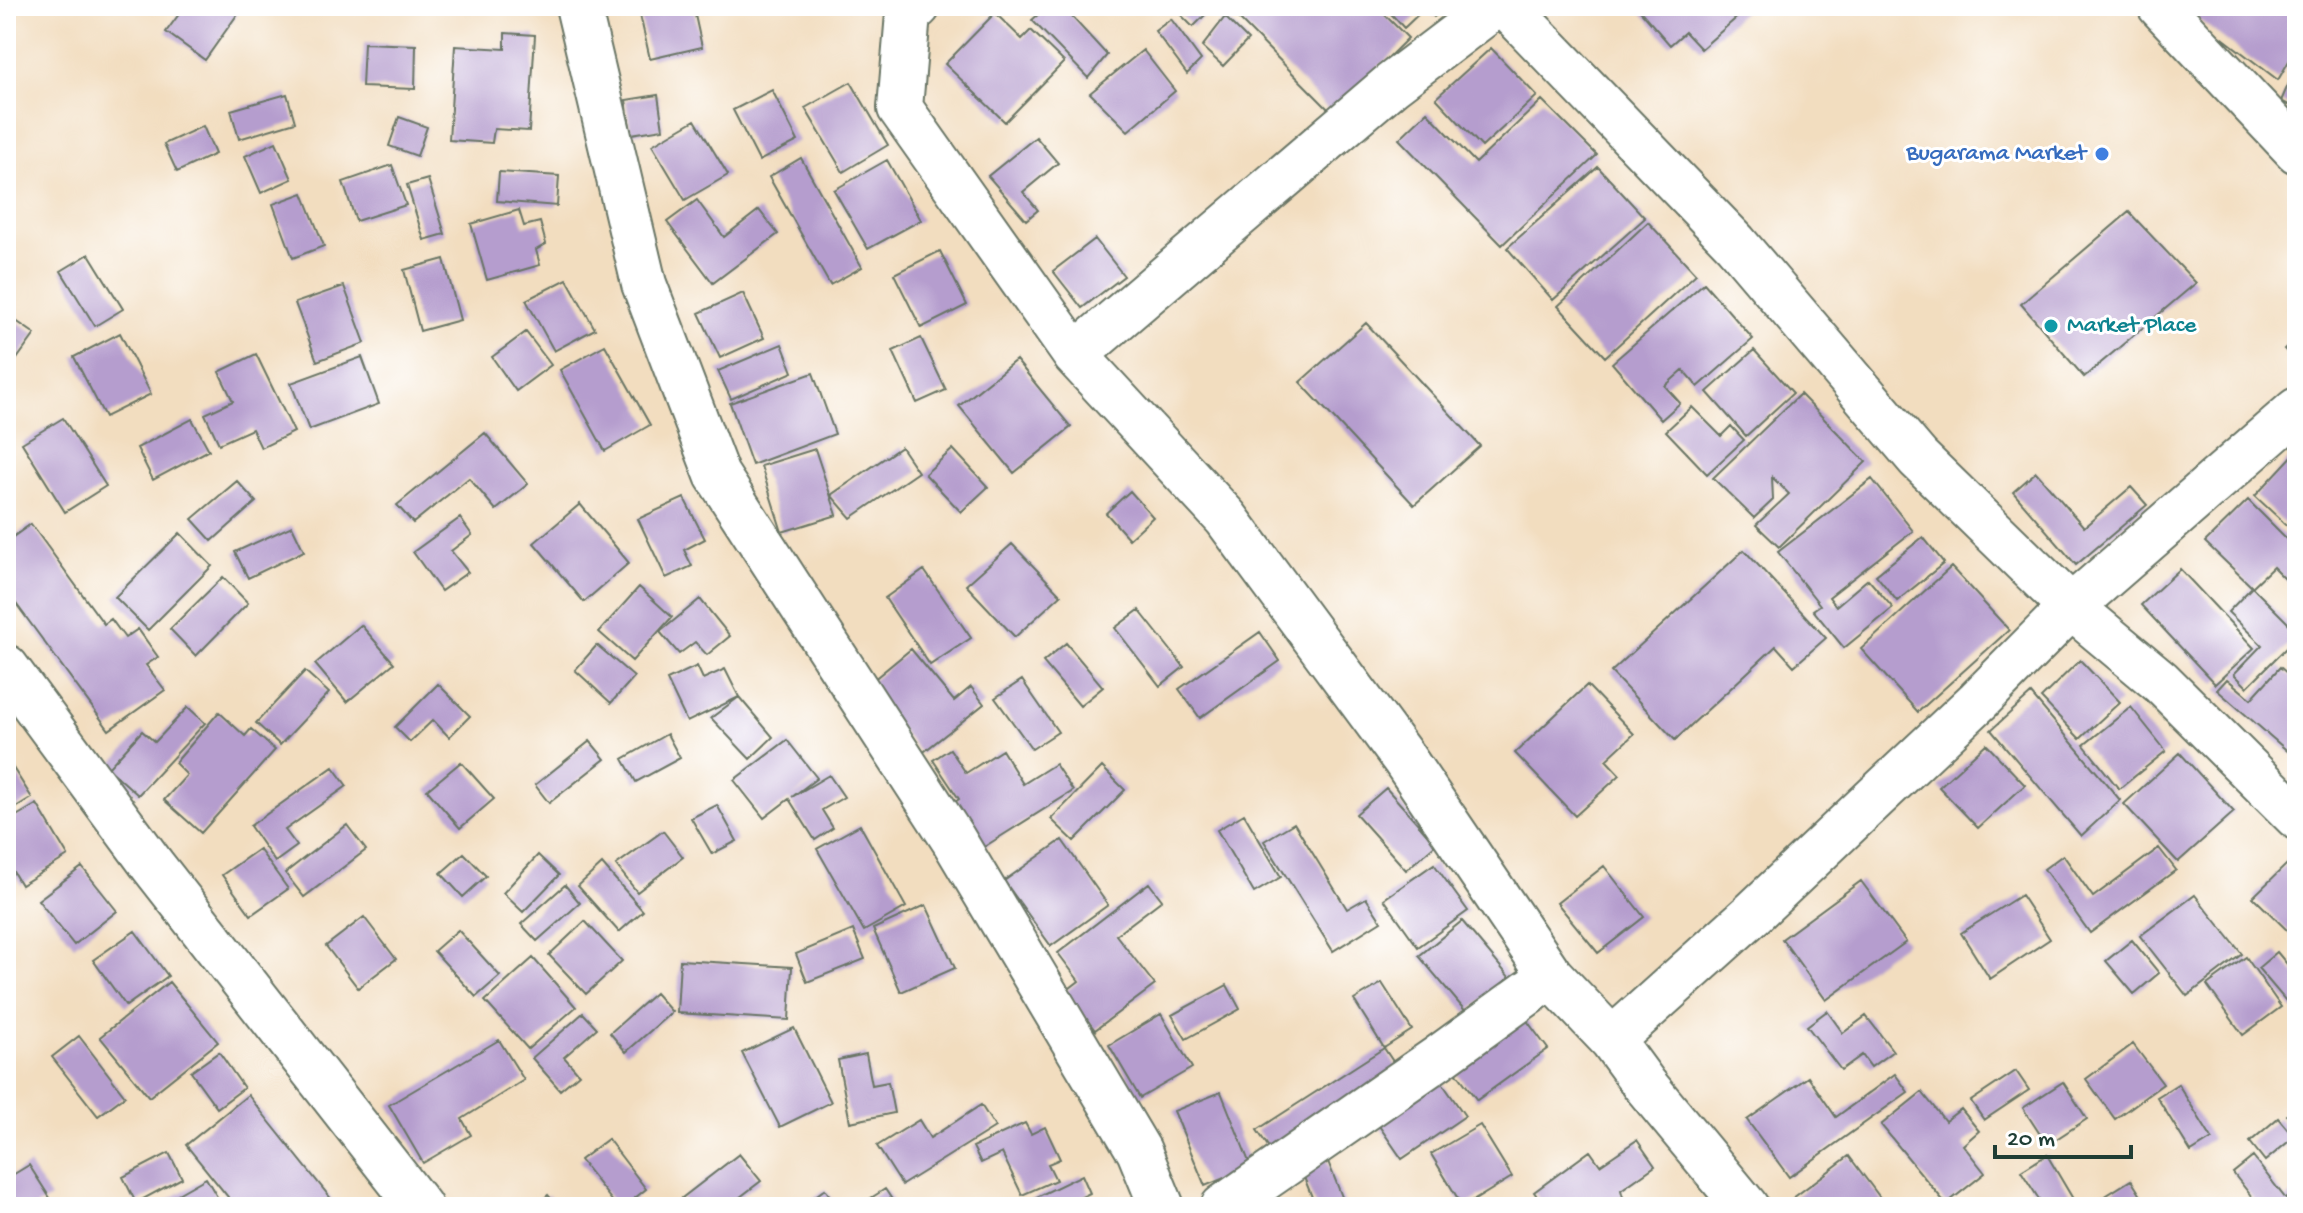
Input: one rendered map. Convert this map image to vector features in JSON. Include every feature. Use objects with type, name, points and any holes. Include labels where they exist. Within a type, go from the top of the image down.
[{"type":"street","points":[[578,6],[644,284],[717,475],[953,839],[1139,1151],[1162,1207]]},
{"type":"street","points":[[918,6],[908,14],[900,108],[1075,355],[1226,518],[1404,759],[1551,976],[1612,1040],[1645,1085],[1746,1207]]},
{"type":"street","points":[[1075,355],[1391,85],[1495,6]]},
{"type":"street","points":[[1506,6],[1735,243],[1918,458],[2071,607],[2161,682],[2297,817]]},
{"type":"street","points":[[2160,6],[2297,151]]},
{"type":"street","points":[[1612,1040],[1833,838],[1978,701],[2071,607],[2297,410]]},
{"type":"street","points":[[6,667],[153,866],[420,1207]]},
{"type":"street","points":[[1223,1207],[1551,976]]},
{"type":"building","points":[[185,6],[231,6],[239,12],[205,60],[166,32]]},
{"type":"building","points":[[638,6],[693,6],[702,47],[650,59]]},
{"type":"building","points":[[1048,6],[1062,6],[1107,55],[1088,78],[1032,20]]},
{"type":"building","points":[[1172,6],[1214,6],[1193,27]]},
{"type":"building","points":[[1243,6],[1376,6],[1408,38],[1332,113],[1234,14]]},
{"type":"building","points":[[1384,6],[1448,6],[1434,17],[1425,8],[1404,28]]},
{"type":"building","points":[[1636,6],[1750,6],[1701,49],[1685,32],[1670,45]]},
{"type":"building","points":[[2195,6],[2297,6],[2297,47],[2278,80],[2190,13]]},
{"type":"building","points":[[995,13],[1022,39],[1031,30],[1064,62],[1005,122],[945,64]]},
{"type":"building","points":[[1225,17],[1248,40],[1223,66],[1202,47]]},
{"type":"building","points":[[1171,19],[1201,60],[1187,74],[1155,31]]},
{"type":"building","points":[[505,33],[535,35],[529,131],[494,129],[492,143],[449,140],[455,46],[505,49]]},
{"type":"building","points":[[364,43],[416,45],[415,89],[362,87]]},
{"type":"building","points":[[1491,48],[1537,96],[1482,147],[1436,98]]},
{"type":"building","points":[[1143,50],[1175,91],[1128,131],[1090,93]]},
{"type":"building","points":[[2297,65],[2297,109],[2281,101]]},
{"type":"building","points":[[851,82],[888,145],[843,172],[805,108]]},
{"type":"building","points":[[772,90],[798,141],[759,161],[733,110]]},
{"type":"building","points":[[287,94],[295,122],[239,139],[231,110]]},
{"type":"building","points":[[658,95],[663,129],[631,134],[626,100]]},
{"type":"building","points":[[1542,100],[1597,155],[1502,245],[1399,139],[1427,112],[1476,163]]},
{"type":"building","points":[[399,117],[427,127],[417,156],[389,146]]},
{"type":"building","points":[[695,120],[728,175],[685,200],[652,145]]},
{"type":"building","points":[[203,126],[215,154],[177,172],[164,144]]},
{"type":"building","points":[[1036,137],[1058,163],[1023,192],[1038,210],[1026,220],[988,176]]},
{"type":"building","points":[[276,142],[292,179],[261,193],[245,156]]},
{"type":"building","points":[[801,158],[862,267],[830,285],[769,177]]},
{"type":"building","points":[[887,160],[921,220],[868,249],[834,190]]},
{"type":"building","points":[[392,165],[406,205],[356,221],[343,182]]},
{"type":"building","points":[[1598,167],[1645,218],[1553,300],[1507,248]]},
{"type":"building","points":[[499,172],[559,176],[557,206],[497,201]]},
{"type":"building","points":[[428,179],[445,234],[424,240],[407,185]]},
{"type":"building","points":[[303,193],[324,246],[293,258],[273,204]]},
{"type":"building","points":[[697,200],[724,237],[759,210],[778,234],[713,283],[667,222]]},
{"type":"building","points":[[519,210],[524,226],[540,222],[546,244],[536,250],[540,265],[487,280],[471,224]]},
{"type":"building","points":[[2129,212],[2196,283],[2084,377],[2021,304]]},
{"type":"building","points":[[1648,222],[1696,274],[1605,357],[1558,306]]},
{"type":"building","points":[[1095,239],[1124,276],[1082,308],[1053,271]]},
{"type":"building","points":[[940,251],[967,305],[921,328],[894,274]]},
{"type":"building","points":[[89,254],[123,309],[95,326],[61,271]]},
{"type":"building","points":[[444,259],[460,320],[420,331],[404,270]]},
{"type":"building","points":[[567,279],[595,329],[554,351],[526,300]]},
{"type":"building","points":[[1704,283],[1753,339],[1698,387],[1683,370],[1665,386],[1680,403],[1661,420],[1612,363]]},
{"type":"building","points":[[344,286],[365,343],[317,361],[295,303]]},
{"type":"building","points":[[743,293],[764,338],[720,358],[699,313]]},
{"type":"building","points":[[6,314],[35,334],[6,374]]},
{"type":"building","points":[[1366,323],[1480,446],[1414,505],[1300,382]]},
{"type":"building","points":[[526,332],[551,365],[516,391],[492,357]]},
{"type":"building","points":[[120,333],[151,394],[105,417],[74,357]]},
{"type":"building","points":[[2297,337],[2297,363],[2284,349]]},
{"type":"building","points":[[921,338],[946,390],[917,403],[893,351]]},
{"type":"building","points":[[782,344],[793,372],[731,399],[718,371]]},
{"type":"building","points":[[605,345],[650,425],[605,451],[560,370]]},
{"type":"building","points":[[1754,350],[1793,393],[1746,436],[1707,392]]},
{"type":"building","points":[[256,354],[294,432],[261,448],[252,429],[219,444],[205,414],[233,401],[219,372]]},
{"type":"building","points":[[362,357],[379,404],[309,430],[291,383]]},
{"type":"building","points":[[1016,360],[1071,427],[1014,473],[959,406]]},
{"type":"building","points":[[813,373],[835,434],[752,465],[730,403]]},
{"type":"building","points":[[1800,394],[1866,462],[1779,547],[1756,525],[1789,494],[1772,477],[1773,500],[1754,518],[1713,478]]},
{"type":"building","points":[[1692,407],[1721,436],[1731,426],[1744,440],[1707,474],[1666,431]]},
{"type":"building","points":[[63,418],[106,486],[65,512],[22,443]]},
{"type":"building","points":[[192,419],[209,450],[153,480],[137,448]]},
{"type":"building","points":[[485,433],[528,484],[496,510],[469,478],[413,523],[397,505]]},
{"type":"building","points":[[901,447],[918,472],[851,518],[831,495]]},
{"type":"building","points":[[815,449],[837,515],[782,532],[761,466]]},
{"type":"building","points":[[953,449],[988,487],[961,512],[925,474]]},
{"type":"building","points":[[2297,451],[2297,535],[2255,496]]},
{"type":"building","points":[[2036,472],[2084,527],[2131,487],[2147,505],[2076,565],[2013,492]]},
{"type":"building","points":[[1872,479],[1913,531],[1829,597],[1836,606],[1868,579],[1893,608],[1844,648],[1813,610],[1820,605],[1778,552]]},
{"type":"building","points":[[237,481],[256,502],[212,541],[192,519]]},
{"type":"building","points":[[1130,491],[1153,517],[1129,539],[1106,513]]},
{"type":"building","points":[[684,498],[705,539],[684,550],[692,566],[666,578],[638,519]]},
{"type":"building","points":[[2248,500],[2297,549],[2297,591],[2273,567],[2252,587],[2205,542]]},
{"type":"building","points":[[580,504],[629,563],[584,602],[534,543]]},
{"type":"building","points":[[460,518],[472,535],[451,551],[468,572],[441,591],[413,552]]},
{"type":"building","points":[[31,524],[104,624],[111,619],[125,638],[138,629],[158,657],[146,665],[165,690],[109,730],[6,590],[6,542]]},
{"type":"building","points":[[292,526],[304,551],[248,578],[235,552]]},
{"type":"building","points":[[180,533],[212,566],[148,630],[115,597]]},
{"type":"building","points":[[1923,537],[1944,563],[1897,601],[1876,575]]},
{"type":"building","points":[[1012,544],[1061,595],[1015,637],[966,585]]},
{"type":"building","points":[[1744,550],[1826,638],[1794,666],[1776,646],[1675,740],[1611,672]]},
{"type":"building","points":[[1951,567],[2009,630],[1918,712],[1861,649]]},
{"type":"building","points":[[2180,569],[2254,648],[2215,684],[2141,605]]},
{"type":"building","points":[[924,570],[971,638],[930,665],[885,598]]},
{"type":"building","points":[[223,577],[248,603],[196,656],[170,629]]},
{"type":"building","points":[[639,587],[672,617],[632,661],[599,632]]},
{"type":"building","points":[[2252,587],[2297,632],[2297,637],[2247,687],[2234,674],[2262,645],[2228,612]]},
{"type":"building","points":[[700,599],[730,636],[707,655],[695,642],[679,654],[660,632]]},
{"type":"building","points":[[1139,610],[1184,667],[1160,686],[1115,628]]},
{"type":"building","points":[[361,625],[394,663],[347,702],[315,664]]},
{"type":"building","points":[[1260,632],[1280,661],[1200,718],[1179,689]]},
{"type":"building","points":[[1066,643],[1103,687],[1080,706],[1043,662]]},
{"type":"building","points":[[597,645],[634,677],[611,703],[575,670]]},
{"type":"building","points":[[911,649],[954,701],[971,687],[984,704],[921,754],[866,686]]},
{"type":"building","points":[[2080,660],[2120,702],[2080,739],[2041,698]]},
{"type":"building","points":[[697,666],[703,679],[725,669],[739,697],[687,722],[667,680]]},
{"type":"building","points":[[2280,667],[2297,682],[2297,747],[2291,754],[2217,690],[2227,679],[2251,699]]},
{"type":"building","points":[[305,671],[329,693],[280,745],[256,723]]},
{"type":"building","points":[[1022,680],[1058,732],[1032,749],[995,698]]},
{"type":"building","points":[[438,684],[470,716],[449,737],[433,720],[410,742],[395,727]]},
{"type":"building","points":[[1587,685],[1634,734],[1606,760],[1620,775],[1575,816],[1515,753]]},
{"type":"building","points":[[2031,694],[2120,800],[2081,836],[1991,730]]},
{"type":"building","points":[[739,697],[773,737],[750,759],[711,718]]},
{"type":"building","points":[[188,707],[205,723],[138,795],[108,768],[142,731],[155,742]]},
{"type":"building","points":[[2131,707],[2166,751],[2119,789],[2084,745]]},
{"type":"building","points":[[219,712],[245,736],[251,729],[275,750],[201,833],[164,800],[187,775],[175,763]]},
{"type":"building","points":[[667,734],[680,758],[636,782],[623,759]]},
{"type":"building","points":[[787,740],[817,778],[792,797],[829,775],[844,797],[822,810],[833,828],[815,840],[789,799],[764,818],[734,780]]},
{"type":"building","points":[[590,741],[605,759],[549,803],[535,785]]},
{"type":"building","points":[[1986,744],[2025,785],[1978,828],[1939,787]]},
{"type":"building","points":[[950,749],[966,773],[1002,750],[1023,784],[1055,764],[1073,791],[976,852],[947,808],[959,799],[933,760]]},
{"type":"building","points":[[2180,753],[2234,812],[2178,862],[2124,804]]},
{"type":"building","points":[[6,757],[32,798],[6,814]]},
{"type":"building","points":[[461,762],[494,799],[460,828],[427,790]]},
{"type":"building","points":[[333,767],[347,786],[285,830],[297,846],[275,862],[250,826]]},
{"type":"building","points":[[1102,767],[1125,790],[1074,841],[1051,819]]},
{"type":"building","points":[[1386,788],[1436,844],[1406,870],[1356,814]]},
{"type":"building","points":[[37,804],[68,856],[21,885],[6,860],[6,822]]},
{"type":"building","points":[[717,805],[737,841],[712,854],[691,818]]},
{"type":"building","points":[[1244,814],[1281,877],[1254,893],[1217,830]]},
{"type":"building","points":[[1294,823],[1347,909],[1366,898],[1381,921],[1333,951],[1264,841]]},
{"type":"building","points":[[347,825],[366,850],[304,897],[285,873]]},
{"type":"building","points":[[860,825],[906,907],[864,931],[817,849]]},
{"type":"building","points":[[663,831],[683,857],[637,892],[616,865]]},
{"type":"building","points":[[1062,840],[1108,905],[1051,946],[1004,881]]},
{"type":"building","points":[[2159,848],[2176,870],[2090,933],[2044,869],[2063,855],[2093,897]]},
{"type":"building","points":[[259,849],[288,889],[251,915],[222,875]]},
{"type":"building","points":[[464,853],[486,876],[463,897],[441,873]]},
{"type":"building","points":[[538,855],[559,875],[523,912],[503,893]]},
{"type":"building","points":[[602,864],[643,911],[619,932],[578,886]]},
{"type":"building","points":[[1434,864],[1468,911],[1418,947],[1384,899]]},
{"type":"building","points":[[2287,864],[2297,873],[2297,931],[2293,936],[2253,897]]},
{"type":"building","points":[[1604,866],[1644,917],[1598,953],[1557,903]]},
{"type":"building","points":[[82,867],[117,911],[74,945],[38,900]]},
{"type":"building","points":[[1861,881],[1906,942],[1826,1000],[1782,939]]},
{"type":"building","points":[[1149,883],[1162,900],[1116,935],[1155,985],[1095,1030],[1065,992],[1079,981],[1058,953]]},
{"type":"building","points":[[565,885],[580,903],[537,941],[521,924]]},
{"type":"building","points":[[2021,895],[2050,939],[1990,979],[1961,933]]},
{"type":"building","points":[[2195,895],[2242,954],[2187,996],[2140,936]]},
{"type":"building","points":[[926,905],[955,968],[901,992],[873,929]]},
{"type":"building","points":[[364,917],[396,959],[358,988],[326,946]]},
{"type":"building","points":[[585,921],[622,961],[586,994],[549,955]]},
{"type":"building","points":[[1462,921],[1510,978],[1467,1013],[1419,956]]},
{"type":"building","points":[[458,930],[500,976],[476,997],[434,951]]},
{"type":"building","points":[[853,930],[865,959],[807,982],[796,954]]},
{"type":"building","points":[[135,931],[168,976],[126,1006],[93,960]]},
{"type":"building","points":[[2132,940],[2159,973],[2134,994],[2106,961]]},
{"type":"building","points":[[2277,952],[2297,976],[2297,1014],[2258,968]]},
{"type":"building","points":[[2246,957],[2281,1007],[2243,1035],[2207,985]]},
{"type":"building","points":[[533,958],[576,1007],[528,1049],[485,1001]]},
{"type":"building","points":[[680,960],[792,967],[789,1020],[677,1013]]},
{"type":"building","points":[[169,982],[218,1042],[149,1097],[100,1037]]},
{"type":"building","points":[[1382,983],[1412,1030],[1384,1048],[1354,1000]]},
{"type":"building","points":[[1227,985],[1240,1009],[1186,1039],[1172,1015]]},
{"type":"building","points":[[655,993],[672,1012],[626,1052],[610,1033]]},
{"type":"building","points":[[1827,1011],[1843,1033],[1866,1016],[1893,1051],[1871,1067],[1862,1055],[1841,1070],[1807,1026]]},
{"type":"building","points":[[583,1013],[597,1028],[564,1057],[579,1074],[560,1090],[532,1058]]},
{"type":"building","points":[[1161,1014],[1192,1068],[1140,1098],[1109,1045]]},
{"type":"building","points":[[1522,1014],[1548,1049],[1477,1100],[1451,1065]]},
{"type":"building","points":[[794,1028],[831,1102],[780,1127],[742,1053]]},
{"type":"building","points":[[79,1036],[125,1096],[98,1116],[52,1057]]},
{"type":"building","points":[[499,1040],[524,1080],[462,1119],[471,1135],[423,1163],[389,1105]]},
{"type":"building","points":[[2133,1044],[2163,1084],[2115,1119],[2086,1079]]},
{"type":"building","points":[[1384,1048],[1398,1069],[1272,1152],[1257,1130]]},
{"type":"building","points":[[219,1052],[244,1088],[217,1108],[191,1072]]},
{"type":"building","points":[[866,1054],[872,1085],[888,1082],[894,1113],[850,1122],[838,1060]]},
{"type":"building","points":[[2016,1071],[2029,1090],[1984,1120],[1971,1101]]},
{"type":"building","points":[[1895,1074],[1908,1092],[1789,1177],[1747,1120],[1808,1077],[1836,1117]]},
{"type":"building","points":[[1438,1077],[1465,1116],[1402,1159],[1375,1120]]},
{"type":"building","points":[[2063,1082],[2087,1119],[2047,1145],[2023,1108]]},
{"type":"building","points":[[2178,1084],[2212,1139],[2191,1152],[2157,1097]]},
{"type":"building","points":[[1221,1092],[1251,1167],[1205,1186],[1174,1111]]},
{"type":"building","points":[[1922,1092],[1945,1121],[1961,1109],[1979,1131],[1963,1145],[1985,1173],[1946,1204],[1881,1125]]},
{"type":"building","points":[[248,1095],[332,1200],[324,1207],[236,1207],[186,1145]]},
{"type":"building","points":[[981,1105],[995,1127],[902,1185],[877,1146],[919,1120],[930,1138]]},
{"type":"building","points":[[2297,1106],[2297,1127],[2287,1115]]},
{"type":"building","points":[[2278,1118],[2294,1137],[2265,1161],[2250,1142]]},
{"type":"building","points":[[1025,1123],[1031,1134],[1045,1127],[1060,1159],[1048,1164],[1056,1180],[1022,1195],[1002,1153],[981,1163],[973,1147]]},
{"type":"building","points":[[1480,1125],[1512,1177],[1463,1207],[1431,1154]]},
{"type":"building","points":[[608,1139],[646,1189],[624,1207],[617,1207],[580,1160]]},
{"type":"building","points":[[1637,1140],[1655,1166],[1621,1190],[1624,1201],[1615,1207],[1545,1207],[1534,1192],[1590,1151],[1600,1165]]},
{"type":"building","points":[[169,1153],[182,1178],[136,1203],[123,1177]]},
{"type":"building","points":[[739,1154],[761,1181],[727,1207],[689,1207],[682,1198]]},
{"type":"building","points":[[1325,1154],[1346,1207],[1316,1207],[1299,1165]]},
{"type":"building","points":[[2047,1155],[2073,1199],[2061,1207],[2044,1207],[2021,1171]]},
{"type":"building","points":[[1849,1156],[1887,1207],[1781,1207]]},
{"type":"building","points":[[2253,1157],[2286,1199],[2297,1191],[2297,1207],[2260,1207],[2233,1173]]},
{"type":"building","points":[[29,1165],[50,1198],[35,1207],[6,1207],[6,1179]]},
{"type":"building","points":[[1082,1175],[1090,1193],[1061,1207],[1016,1207]]},
{"type":"building","points":[[206,1178],[223,1207],[155,1207]]},
{"type":"building","points":[[2131,1180],[2148,1207],[2088,1207]]},
{"type":"building","points":[[825,1189],[838,1207],[813,1207],[809,1201]]},
{"type":"building","points":[[885,1189],[897,1207],[857,1207]]},
{"type":"building","points":[[548,1195],[558,1207],[534,1207]]},
{"type":"place","name":"Bugarama Market","points":[[2102,154]]},
{"type":"place","name":"Market Place","points":[[2051,326]]}]
